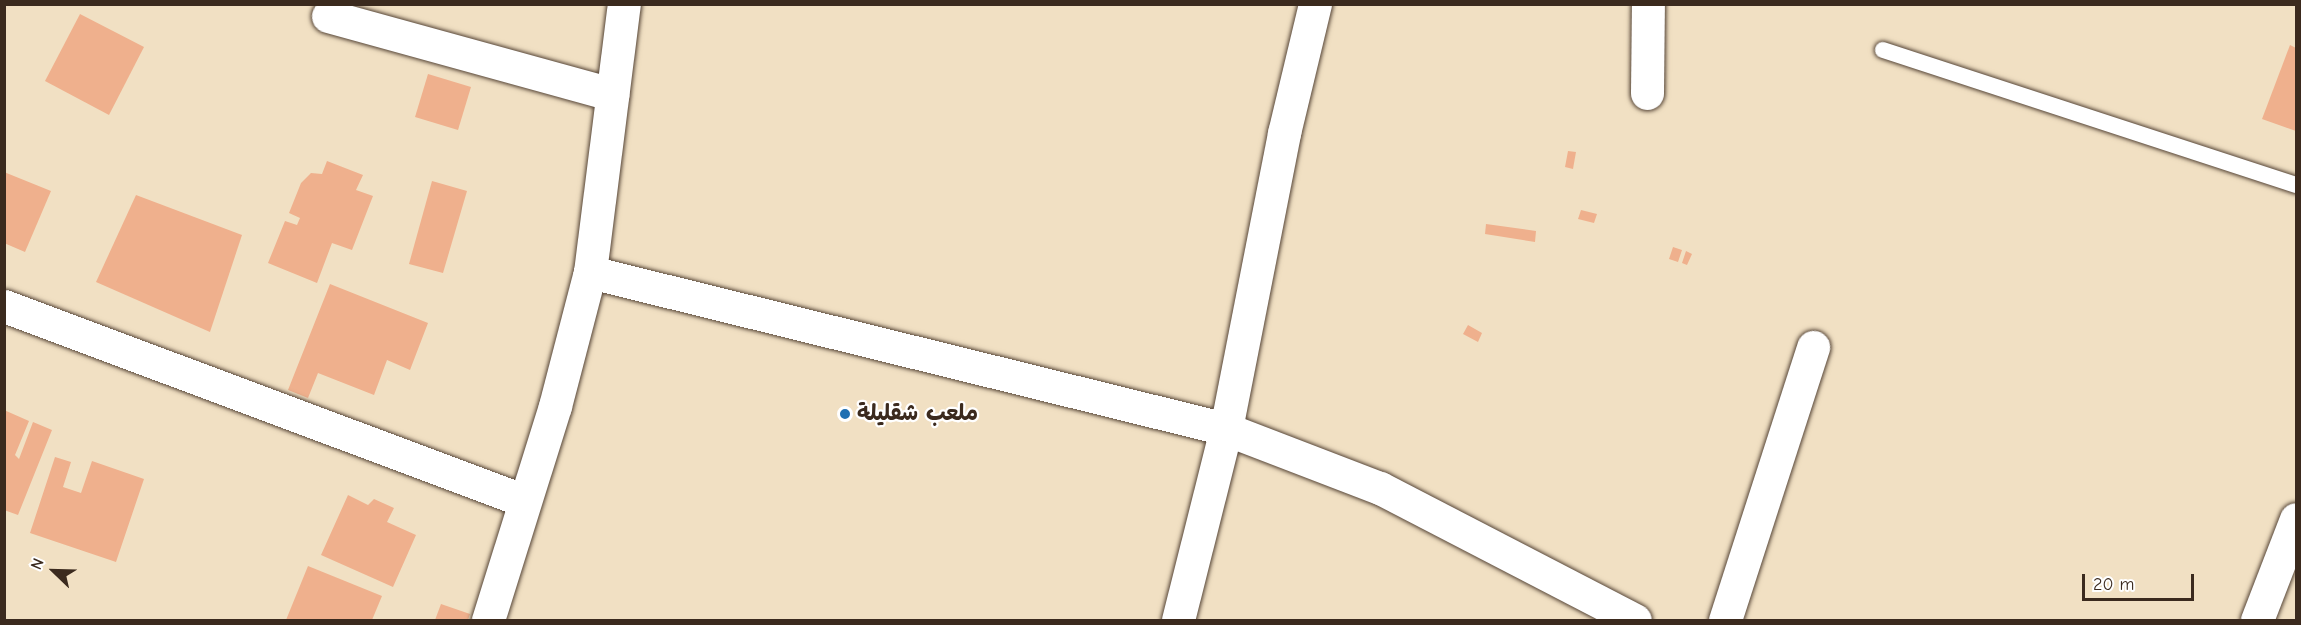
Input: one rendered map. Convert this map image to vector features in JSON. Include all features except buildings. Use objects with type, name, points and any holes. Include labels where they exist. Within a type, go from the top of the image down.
[{"type":"street","points":[[488,621],[555,406],[590,272],[624,4]]},
{"type":"street","points":[[1178,621],[1226,429],[1284,133],[1315,4]]},
{"type":"street","points":[[1647,93],[1648,4]]},
{"type":"street","points":[[328,16],[612,94]]},
{"type":"street","points":[[590,272],[1226,429],[1380,488],[1635,621]]},
{"type":"street","points":[[4,306],[525,501]]},
{"type":"street","points":[[1728,620],[1813,347]]},
{"type":"street","points":[[2257,621],[2296,519]]},
{"type":"lane","points":[[1882,50],[2296,184]]},
{"type":"place","name":"ملعب شقليلة","points":[[845,414]]}]
